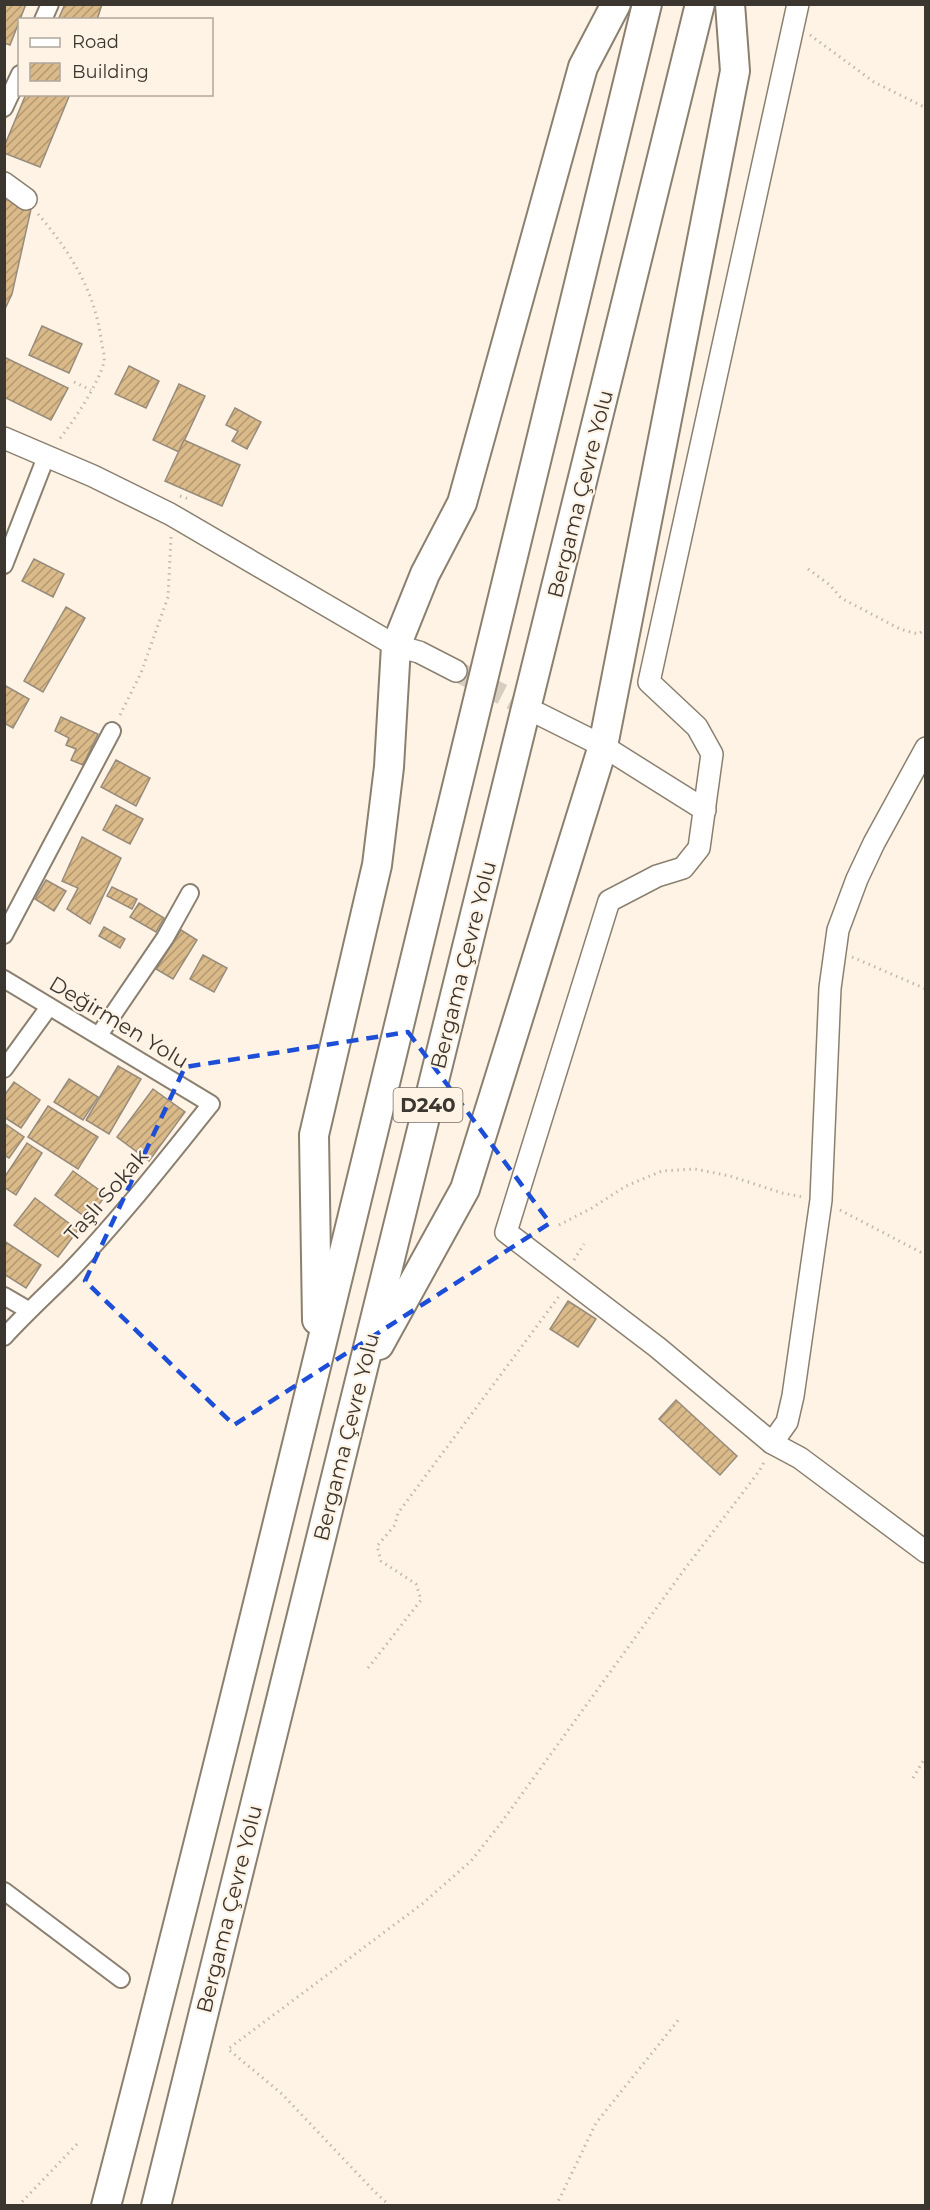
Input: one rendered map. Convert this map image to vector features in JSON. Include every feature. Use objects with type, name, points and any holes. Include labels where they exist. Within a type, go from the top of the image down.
[{"type":"highway","points":[[317,1360],[314,1135],[377,865],[389,768],[396,646],[425,574],[462,503],[583,67],[616,4]]},
{"type":"highway","name":"D240","points":[[106,2205],[175,1939],[573,321],[647,4]]},
{"type":"highway","name":"Bergama Çevre Yolu","points":[[156,2205],[700,4]]},
{"type":"highway","points":[[360,1379],[465,1188],[603,746],[735,71],[730,4]]},
{"type":"street","points":[[796,14],[649,682],[697,727],[712,754],[699,848],[683,868],[657,876],[609,901],[506,1232],[657,1347],[772,1443],[800,1458],[926,1552]]},
{"type":"street","points":[[4,108],[18,78]]},
{"type":"street","points":[[4,183],[26,199]]},
{"type":"street","points":[[4,438],[93,476],[170,514],[396,646],[419,652],[456,671]]},
{"type":"street","points":[[4,565],[46,457]]},
{"type":"street","points":[[539,714],[603,746],[705,810]]},
{"type":"street","points":[[4,935],[112,731]]},
{"type":"street","points":[[772,1443],[787,1422],[793,1396],[821,1200],[830,988],[838,930],[857,879],[926,748]]},
{"type":"street","points":[[99,1035],[165,938],[190,893]]},
{"type":"street","name":"Değirmen Yolu","points":[[4,979],[211,1104]]},
{"type":"street","points":[[4,1069],[49,1007]]},
{"type":"street","name":"Taşlı Sokak","points":[[4,1337],[28,1310],[68,1272],[132,1201],[211,1104]]},
{"type":"street","points":[[4,1296],[28,1310]]},
{"type":"street","points":[[4,1892],[121,1979]]},
{"type":"path","points":[[796,14],[874,82],[926,108]]},
{"type":"path","points":[[26,199],[55,233],[82,277],[99,322],[104,361],[74,422],[46,457]]},
{"type":"path","points":[[74,382],[91,390]]},
{"type":"path","points":[[112,731],[141,673],[168,597],[172,549],[170,514]]},
{"type":"path","points":[[808,569],[830,585],[841,598],[900,629],[918,634],[926,629]]},
{"type":"path","points":[[834,950],[926,989]]},
{"type":"path","points":[[559,1225],[592,1208],[626,1186],[662,1171],[695,1169],[718,1173],[782,1193],[821,1200],[926,1255]]},
{"type":"path","points":[[368,1668],[421,1600],[416,1584],[381,1561],[377,1546],[395,1525],[398,1513],[571,1281]]},
{"type":"path","points":[[390,2205],[282,2094],[228,2049],[422,1904],[471,1861],[508,1814],[684,1570],[760,1470],[772,1443]]},
{"type":"path","points":[[913,1778],[926,1756]]},
{"type":"path","points":[[556,2205],[596,2123],[680,2018]]},
{"type":"path","points":[[18,2205],[80,2141]]},
{"type":"highlighted area","points":[[408,1032],[550,1223],[234,1425],[85,1281],[185,1067]]},
{"type":"building","points":[[4,4],[26,4],[21,18],[18,18],[18,24],[10,45],[4,43]]},
{"type":"building","points":[[65,4],[102,4],[98,18],[59,18]]},
{"type":"building","points":[[25,96],[69,96],[40,167],[4,153],[4,147]]},
{"type":"building","points":[[4,197],[31,209],[12,294],[4,311]]},
{"type":"building","points":[[42,326],[82,344],[69,373],[29,355]]},
{"type":"building","points":[[4,357],[68,388],[51,420],[4,397]]},
{"type":"building","points":[[129,366],[159,381],[146,408],[115,394]]},
{"type":"building","points":[[179,384],[205,396],[179,452],[153,440]]},
{"type":"building","points":[[235,408],[261,422],[247,449],[232,441],[238,431],[226,425]]},
{"type":"building","points":[[184,440],[240,465],[222,506],[165,481]]},
{"type":"building","points":[[34,559],[64,574],[53,597],[22,581]]},
{"type":"building","points":[[66,607],[85,618],[43,692],[24,681]]},
{"type":"building","points":[[4,685],[29,699],[13,728],[4,723]]},
{"type":"building","points":[[61,717],[98,734],[83,765],[71,760],[76,749],[66,745],[69,738],[55,731]]},
{"type":"building","points":[[116,760],[150,778],[136,806],[101,787]]},
{"type":"building","points":[[116,805],[143,819],[130,844],[103,830]]},
{"type":"building","points":[[82,837],[121,858],[90,924],[67,909],[78,888],[62,881]]},
{"type":"building","points":[[46,880],[66,891],[54,911],[35,899]]},
{"type":"building","points":[[112,887],[137,899],[132,909],[107,896]]},
{"type":"building","points":[[139,903],[164,918],[156,932],[130,917]]},
{"type":"building","points":[[104,927],[125,939],[120,948],[99,936]]},
{"type":"building","points":[[181,930],[197,940],[173,979],[156,969]]},
{"type":"building","points":[[203,955],[227,968],[214,992],[190,979]]},
{"type":"building","points":[[118,1066],[141,1079],[109,1134],[86,1120]]},
{"type":"building","points":[[69,1079],[98,1097],[83,1120],[54,1102]]},
{"type":"building","points":[[14,1082],[40,1100],[21,1128],[4,1117],[4,1096]]},
{"type":"building","points":[[153,1089],[185,1112],[149,1161],[117,1137]]},
{"type":"building","points":[[48,1106],[98,1137],[78,1169],[28,1137]]},
{"type":"building","points":[[4,1123],[24,1137],[9,1158],[4,1155]]},
{"type":"building","points":[[27,1143],[42,1153],[16,1195],[4,1187],[4,1178]]},
{"type":"building","points":[[73,1171],[106,1195],[88,1219],[55,1195]]},
{"type":"building","points":[[35,1198],[78,1230],[58,1257],[14,1225]]},
{"type":"building","points":[[4,1241],[41,1265],[26,1288],[4,1274]]},
{"type":"building","points":[[568,1301],[596,1319],[578,1347],[550,1329]]},
{"type":"building","points":[[676,1400],[737,1456],[720,1475],[659,1419]]},
{"type":"tunnel","points":[[456,671],[539,713]]}]
